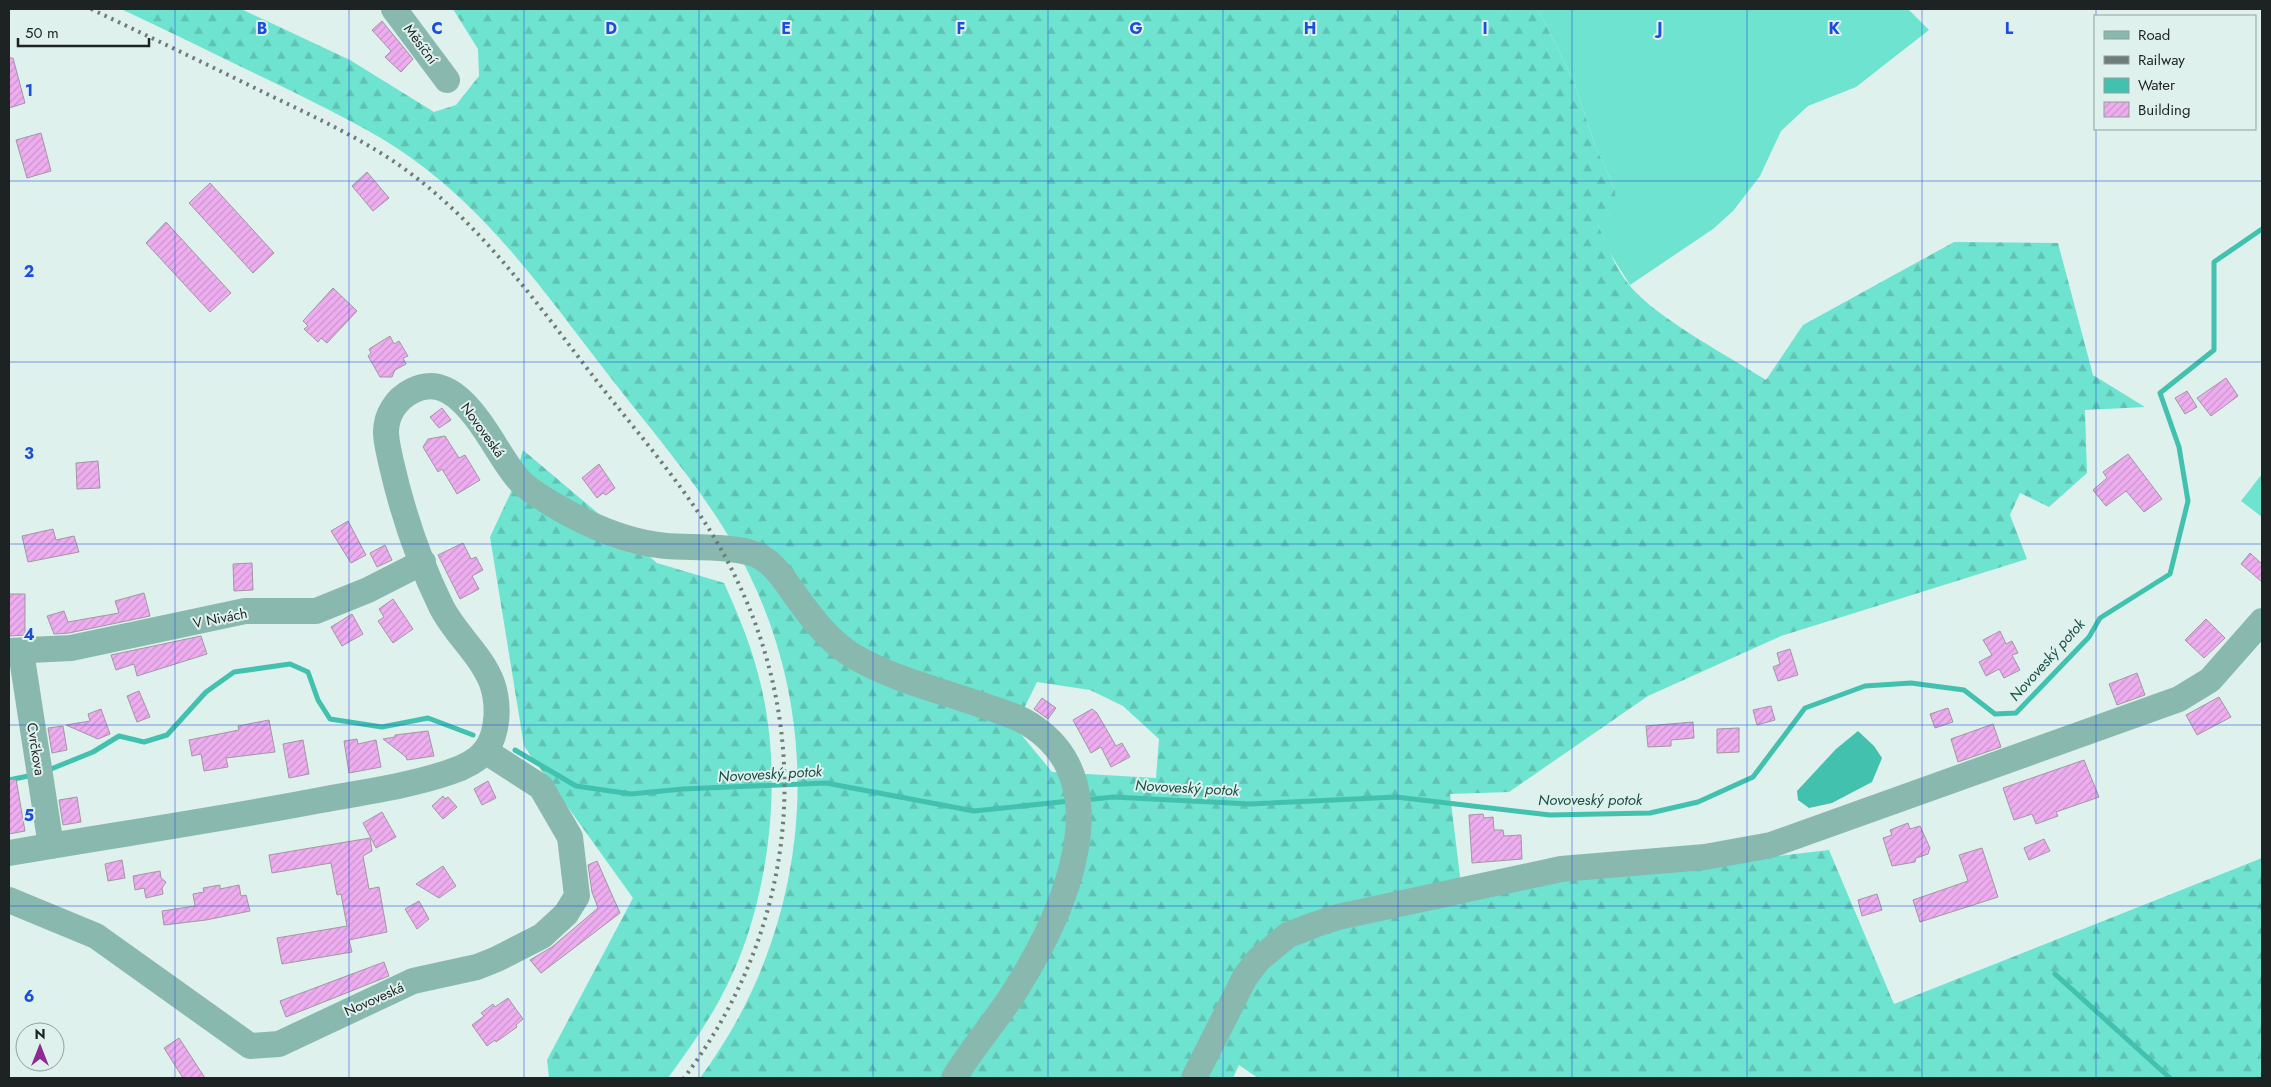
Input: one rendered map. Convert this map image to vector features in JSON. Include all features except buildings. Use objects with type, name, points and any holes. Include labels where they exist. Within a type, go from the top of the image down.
[{"type":"street","name":"Měsíční","points":[[394,9],[447,80]]},
{"type":"street","name":"Novoveská","points":[[9,900],[96,936],[250,1046],[279,1044],[413,981],[478,967],[542,936],[566,914],[577,896],[570,837],[541,787],[485,751],[493,732],[497,711],[496,696],[490,676],[442,610],[422,562],[399,496],[385,435],[388,419],[396,404],[417,388],[441,387],[457,395],[474,414],[520,482],[552,504],[614,535],[660,545],[749,553],[764,559],[773,567],[829,637],[855,657],[884,671],[1012,716],[1035,727],[1062,751],[1071,768],[1080,816],[1075,862],[1039,948],[1018,987],[954,1078]]},
{"type":"street","name":"V Nivách","points":[[15,652],[71,648],[245,611],[316,611],[368,590],[422,562]]},
{"type":"street","points":[[1194,1078],[1246,977],[1267,951],[1288,935],[1338,917],[1561,869],[1696,858],[1771,845],[2179,698],[2210,680],[2262,621]]},
{"type":"street","name":"Cvrčkova","points":[[15,652],[51,846]]},
{"type":"street","points":[[9,853],[250,814],[421,781],[466,766],[485,751]]},
{"type":"green space","points":[[121,9],[241,9],[350,60],[434,112],[456,105],[479,76],[478,49],[453,9],[1538,9],[1573,80],[1595,145],[1615,190],[1616,214],[1598,224],[1611,256],[1620,272],[1630,286],[1658,312],[1766,380],[1803,325],[1954,242],[2058,243],[2093,375],[2145,407],[2085,410],[2087,473],[2049,507],[2020,493],[2010,515],[2027,559],[1781,636],[1648,696],[1509,792],[1450,794],[1462,893],[1829,850],[1894,1004],[2262,858],[2262,1078],[1258,1078],[1239,1065],[1233,1078],[700,1078],[739,1017],[768,952],[787,884],[797,815],[796,745],[785,675],[764,607],[732,542],[704,498],[541,287],[494,232],[443,182],[398,149],[348,120]],"holes":[[[1037,682],[1090,690],[1123,706],[1159,739],[1156,778],[1052,772],[1015,727]]]},
{"type":"green space","points":[[1538,9],[1908,9],[1929,30],[1856,87],[1808,106],[1781,131],[1760,176],[1733,211],[1713,229],[1630,285],[1608,250],[1598,224],[1615,190],[1595,145],[1573,80]]},
{"type":"green space","points":[[523,450],[657,563],[724,583],[746,636],[762,690],[768,727],[771,807],[760,889],[750,928],[736,965],[720,999],[702,1030],[668,1078],[549,1078],[547,1060],[633,898],[524,746],[490,537],[511,492]]},
{"type":"green space","points":[[2262,474],[2262,517],[2241,501]]},
{"type":"water","points":[[1858,731],[1874,746],[1882,758],[1872,782],[1832,803],[1809,808],[1798,800],[1797,791],[1836,749]]},
{"type":"waterway","name":"Novoveský potok","points":[[1084,800],[1113,797],[1250,804],[1396,797],[1550,815],[1650,813],[1698,802],[1753,777],[1805,708],[1865,686],[1911,683],[1964,690],[1995,714],[2016,713],[2089,637],[2100,618],[2170,574],[2188,501],[2179,447],[2160,393],[2214,350],[2214,262],[2262,229]]},
{"type":"waterway","name":"Novoveský potok","points":[[46,771],[93,752],[119,736],[144,742],[167,735],[206,692],[234,672],[290,664],[308,672],[318,700],[330,719],[382,727],[428,718],[473,735]]},
{"type":"waterway","name":"Novoveský potok","points":[[515,750],[576,786],[631,794],[683,789],[826,783],[974,811],[1070,801]]},
{"type":"waterway","name":"Novoveský potok","points":[[9,780],[33,775]]},
{"type":"waterway","points":[[2055,974],[2170,1078]]},
{"type":"railway","points":[[91,9],[336,128],[389,158],[434,192],[485,241],[531,295],[679,485],[709,528],[722,551],[753,617],[773,684],[783,752],[783,820],[773,888],[753,954],[723,1017],[684,1078]]}]
